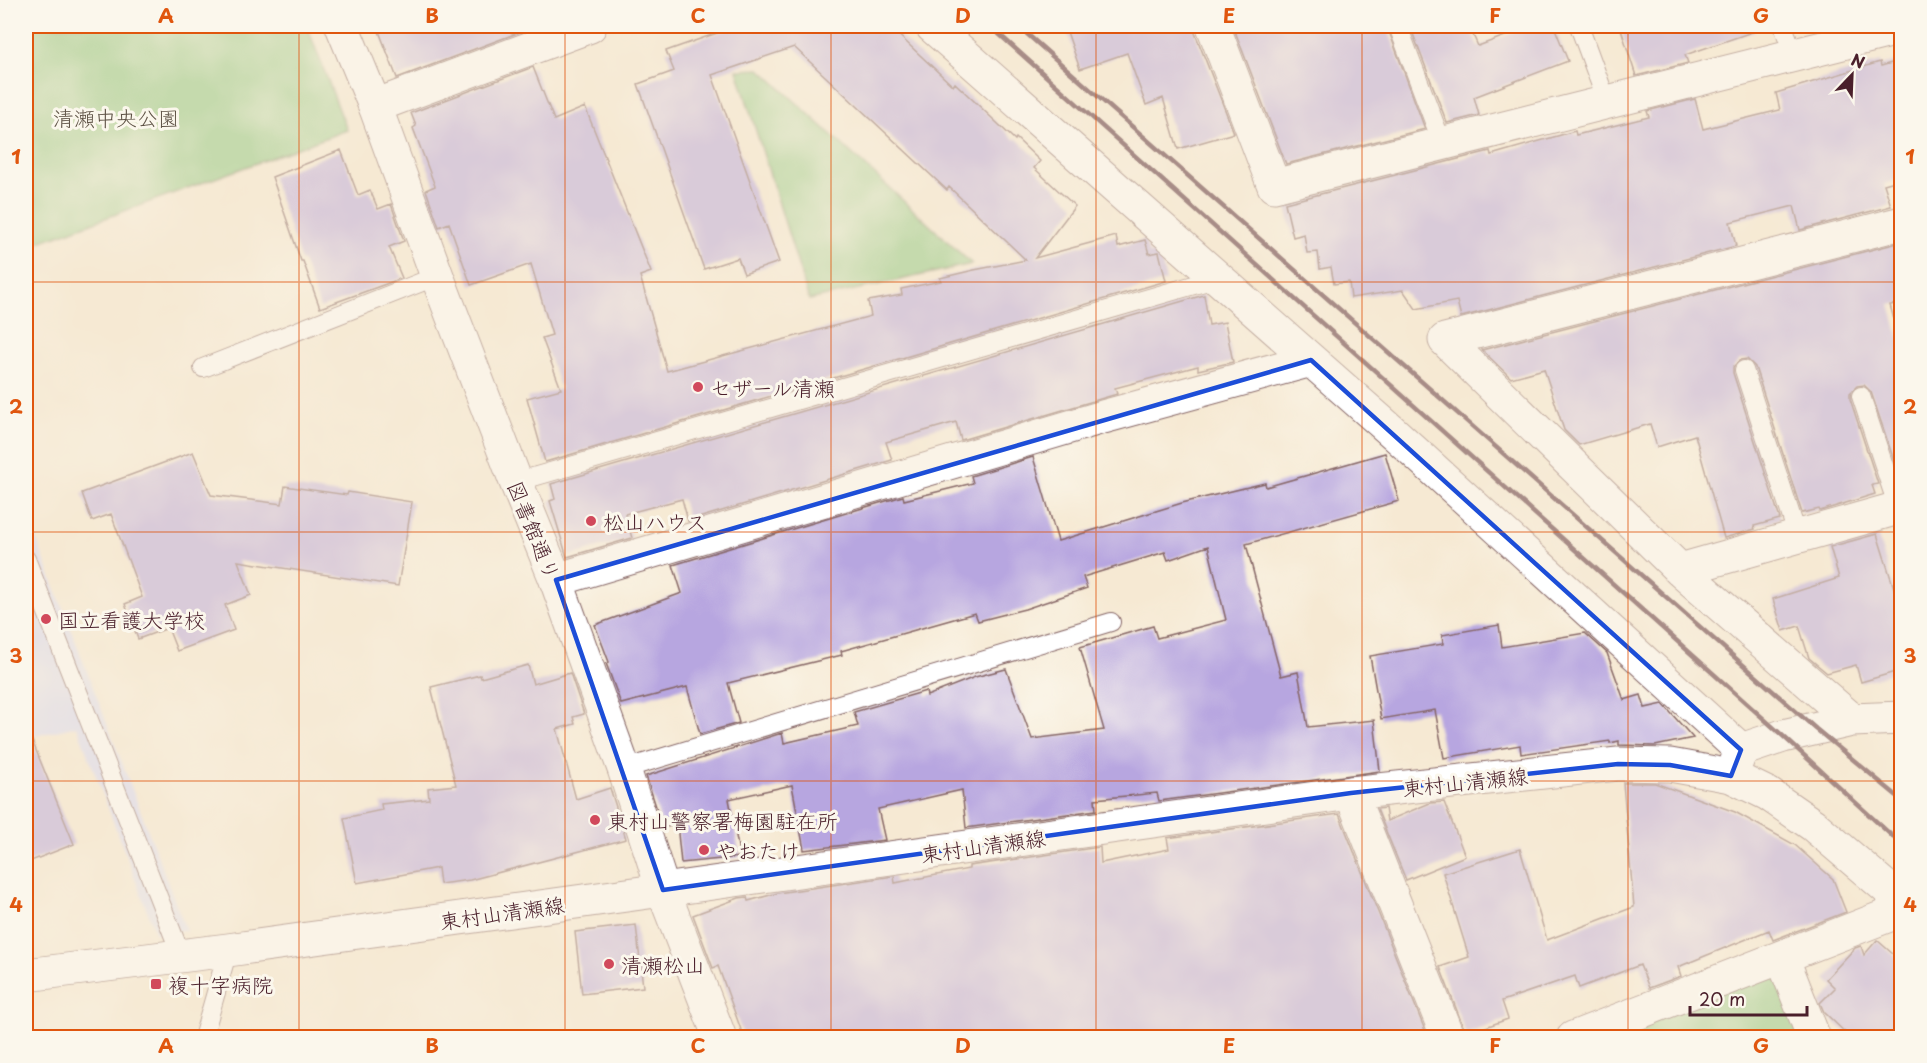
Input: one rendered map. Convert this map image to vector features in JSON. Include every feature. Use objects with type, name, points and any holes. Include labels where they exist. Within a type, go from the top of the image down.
[{"type":"street","name":"図書館通り","points":[[342,26],[375,106],[516,482],[556,580],[624,769],[663,890],[720,1038]]},
{"type":"street","points":[[375,106],[590,26]]},
{"type":"street","points":[[932,26],[1311,360],[1736,763],[1783,736],[1852,720],[1902,718]]},
{"type":"street","points":[[1213,26],[1274,186],[1607,102],[1788,40],[1902,28]]},
{"type":"street","points":[[1852,720],[1680,570],[1445,340],[1902,223]]},
{"type":"street","points":[[556,580],[1102,417],[1311,360]]},
{"type":"street","points":[[1680,570],[1900,507]]},
{"type":"street","name":"東村山清瀬線","points":[[26,975],[228,950],[1351,793],[1618,764],[1736,763],[1768,794],[1813,825],[1902,901]]},
{"type":"street","points":[[1351,793],[1448,1038]]},
{"type":"street","points":[[1573,1038],[1902,910]]},
{"type":"street","points":[[1782,957],[1814,1038]]},
{"type":"lane","points":[[1398,26],[1442,144]]},
{"type":"lane","points":[[1579,26],[1607,102]]},
{"type":"lane","points":[[203,368],[437,276]]},
{"type":"lane","points":[[516,482],[1218,278]]},
{"type":"lane","points":[[1744,370],[1798,537]]},
{"type":"lane","points":[[1861,396],[1900,507]]},
{"type":"lane","points":[[26,559],[181,955]]},
{"type":"lane","points":[[624,769],[1111,622]]},
{"type":"lane","points":[[203,1038],[228,950]]},
{"type":"highlighted area","points":[[1311,360],[1741,750],[1731,776],[1670,765],[1618,764],[1351,793],[663,890],[556,580]]},
{"type":"shaded area","name":"国立看護大学校","points":[[26,512],[186,930],[156,934],[77,726],[26,738]]},
{"type":"green space","name":"清瀬中央公園","points":[[26,26],[307,26],[347,130],[26,247]]},
{"type":"green space","points":[[760,69],[972,264],[809,300],[737,70]]},
{"type":"green space","points":[[1782,957],[1814,1037],[1627,1037],[1619,1020]]},
{"type":"building","points":[[377,26],[517,26],[520,32],[397,78]]},
{"type":"building","points":[[737,26],[889,26],[953,86],[955,83],[1040,161],[1034,168],[1075,206],[1035,258],[1116,236],[1118,247],[1145,240],[1149,254],[1159,252],[1166,281],[545,462],[527,398],[561,389],[542,338],[552,335],[531,264],[471,285],[449,223],[439,227],[426,190],[435,186],[413,128],[416,126],[411,113],[533,67],[554,120],[585,107],[651,272],[640,276],[667,371],[871,316],[868,301],[902,295],[901,289],[941,281],[940,278],[974,270],[1026,260],[949,187],[947,190],[794,47],[712,75],[779,262],[744,274],[738,258],[704,269],[638,84],[674,71],[666,51]]},
{"type":"building","points":[[1065,26],[1195,26],[1195,33],[1234,133],[1178,149],[1163,98],[1146,105],[1127,53],[1080,69]]},
{"type":"building","points":[[1233,26],[1387,26],[1425,129],[1286,164]]},
{"type":"building","points":[[1410,26],[1469,26],[1478,46],[1532,26],[1554,26],[1568,61],[1474,97],[1479,115],[1447,123]]},
{"type":"building","points":[[1620,26],[1754,26],[1755,31],[1685,55],[1688,63],[1636,76]]},
{"type":"building","points":[[1902,60],[1902,179],[1884,184],[1891,206],[1800,230],[1794,206],[1730,222],[1736,246],[1461,317],[1457,301],[1416,309],[1403,290],[1351,298],[1349,282],[1334,284],[1331,267],[1320,269],[1318,252],[1307,253],[1304,234],[1293,237],[1285,203],[1490,151],[1491,155],[1575,131],[1576,135],[1649,117],[1647,111],[1695,99],[1703,129],[1780,110],[1776,93],[1880,62],[1881,66]]},
{"type":"building","points":[[341,150],[358,195],[370,190],[378,209],[391,204],[404,241],[389,247],[402,278],[320,308],[272,177]]},
{"type":"building","points":[[1902,242],[1902,303],[1890,305],[1902,348],[1902,477],[1900,478],[1871,392],[1864,385],[1857,386],[1850,393],[1850,399],[1878,484],[1872,485],[1875,494],[1820,511],[1819,509],[1802,513],[1755,367],[1747,359],[1740,360],[1733,367],[1733,373],[1780,519],[1724,538],[1695,435],[1657,447],[1650,424],[1579,445],[1564,430],[1544,369],[1511,378],[1482,350]]},
{"type":"building","points":[[1204,295],[1209,325],[1225,322],[1233,362],[1198,370],[1198,366],[1115,388],[1117,394],[961,440],[956,422],[886,442],[892,460],[688,521],[682,499],[625,514],[632,538],[567,557],[550,501],[555,499],[551,484]]},
{"type":"building","points":[[193,452],[211,495],[282,504],[285,486],[347,495],[348,492],[412,502],[398,586],[238,561],[251,595],[225,605],[234,630],[177,651],[168,628],[138,639],[125,604],[142,597],[111,514],[92,521],[82,493]]},
{"type":"building","points":[[1385,453],[1399,501],[1246,544],[1281,676],[1298,672],[1308,727],[1374,720],[1380,771],[1159,801],[1157,793],[1095,799],[1096,810],[966,828],[962,790],[878,809],[885,840],[804,850],[792,785],[729,799],[740,857],[681,863],[677,824],[663,828],[646,776],[782,733],[784,743],[858,726],[854,712],[926,691],[927,696],[975,677],[1006,669],[1032,739],[1104,730],[1080,647],[1153,626],[1157,638],[1226,620],[1208,546],[1168,560],[1165,552],[1083,577],[1087,588],[1025,609],[978,621],[975,613],[841,651],[842,655],[728,683],[739,723],[700,734],[687,687],[621,704],[595,625],[682,593],[673,565],[903,496],[904,500],[973,483],[971,476],[1033,457],[1058,541],[1182,503],[1265,483],[1266,487]]},
{"type":"building","points":[[1877,534],[1902,614],[1902,670],[1861,682],[1856,665],[1827,673],[1809,658],[1799,626],[1783,631],[1773,599],[1839,578],[1830,547]]},
{"type":"building","points":[[1499,625],[1502,647],[1585,633],[1607,653],[1624,700],[1641,695],[1645,708],[1663,704],[1693,738],[1655,746],[1619,745],[1619,741],[1610,743],[1610,741],[1521,754],[1520,745],[1444,758],[1435,710],[1381,719],[1370,656],[1443,644],[1442,635]]},
{"type":"building","points":[[528,665],[533,684],[570,673],[584,714],[573,717],[575,724],[557,729],[576,799],[610,788],[626,839],[470,880],[440,884],[438,868],[357,883],[344,818],[382,810],[381,804],[429,799],[428,788],[456,785],[431,687],[480,675],[481,678]]},
{"type":"building","points":[[26,729],[74,844],[26,863]]},
{"type":"building","points":[[1623,783],[1655,783],[1735,812],[1795,845],[1833,879],[1846,912],[1773,940],[1769,930],[1678,967],[1681,976],[1649,988],[1640,965],[1579,988],[1575,976],[1502,1001],[1508,1019],[1466,1034],[1440,967],[1469,957],[1443,873],[1520,849],[1547,940],[1634,907]]},
{"type":"building","points":[[1444,802],[1465,856],[1406,880],[1377,809],[1385,808],[1387,821],[1430,803]]},
{"type":"building","points":[[1339,814],[1428,1038],[744,1038],[718,966],[713,968],[693,915],[739,898],[747,897],[748,901],[778,893],[894,876],[895,883],[969,869],[969,866],[1100,847],[1101,863],[1169,849],[1167,838]]},
{"type":"building","name":"清瀬松山","points":[[636,925],[643,987],[582,994],[575,932]]},
{"type":"building","points":[[1877,940],[1902,962],[1902,1038],[1851,1038],[1824,1012],[1820,1003],[1835,988],[1826,979],[1855,948],[1861,946],[1864,955]]},
{"type":"railway","points":[[990,26],[1902,845]]},
{"type":"railway","points":[[1018,26],[1816,729],[1902,800]]},
{"type":"place","name":"セザール清瀬","points":[[698,387]]},
{"type":"place","name":"松山ハウス","points":[[591,521]]},
{"type":"place","name":"国立看護大学校","points":[[46,619]]},
{"type":"place","name":"東村山警察署梅園駐在所","points":[[595,820]]},
{"type":"place","name":"やおたけ","points":[[704,850]]},
{"type":"place","name":"清瀬松山","points":[[609,964]]},
{"type":"place","name":"複十字病院","points":[[156,984]]}]
